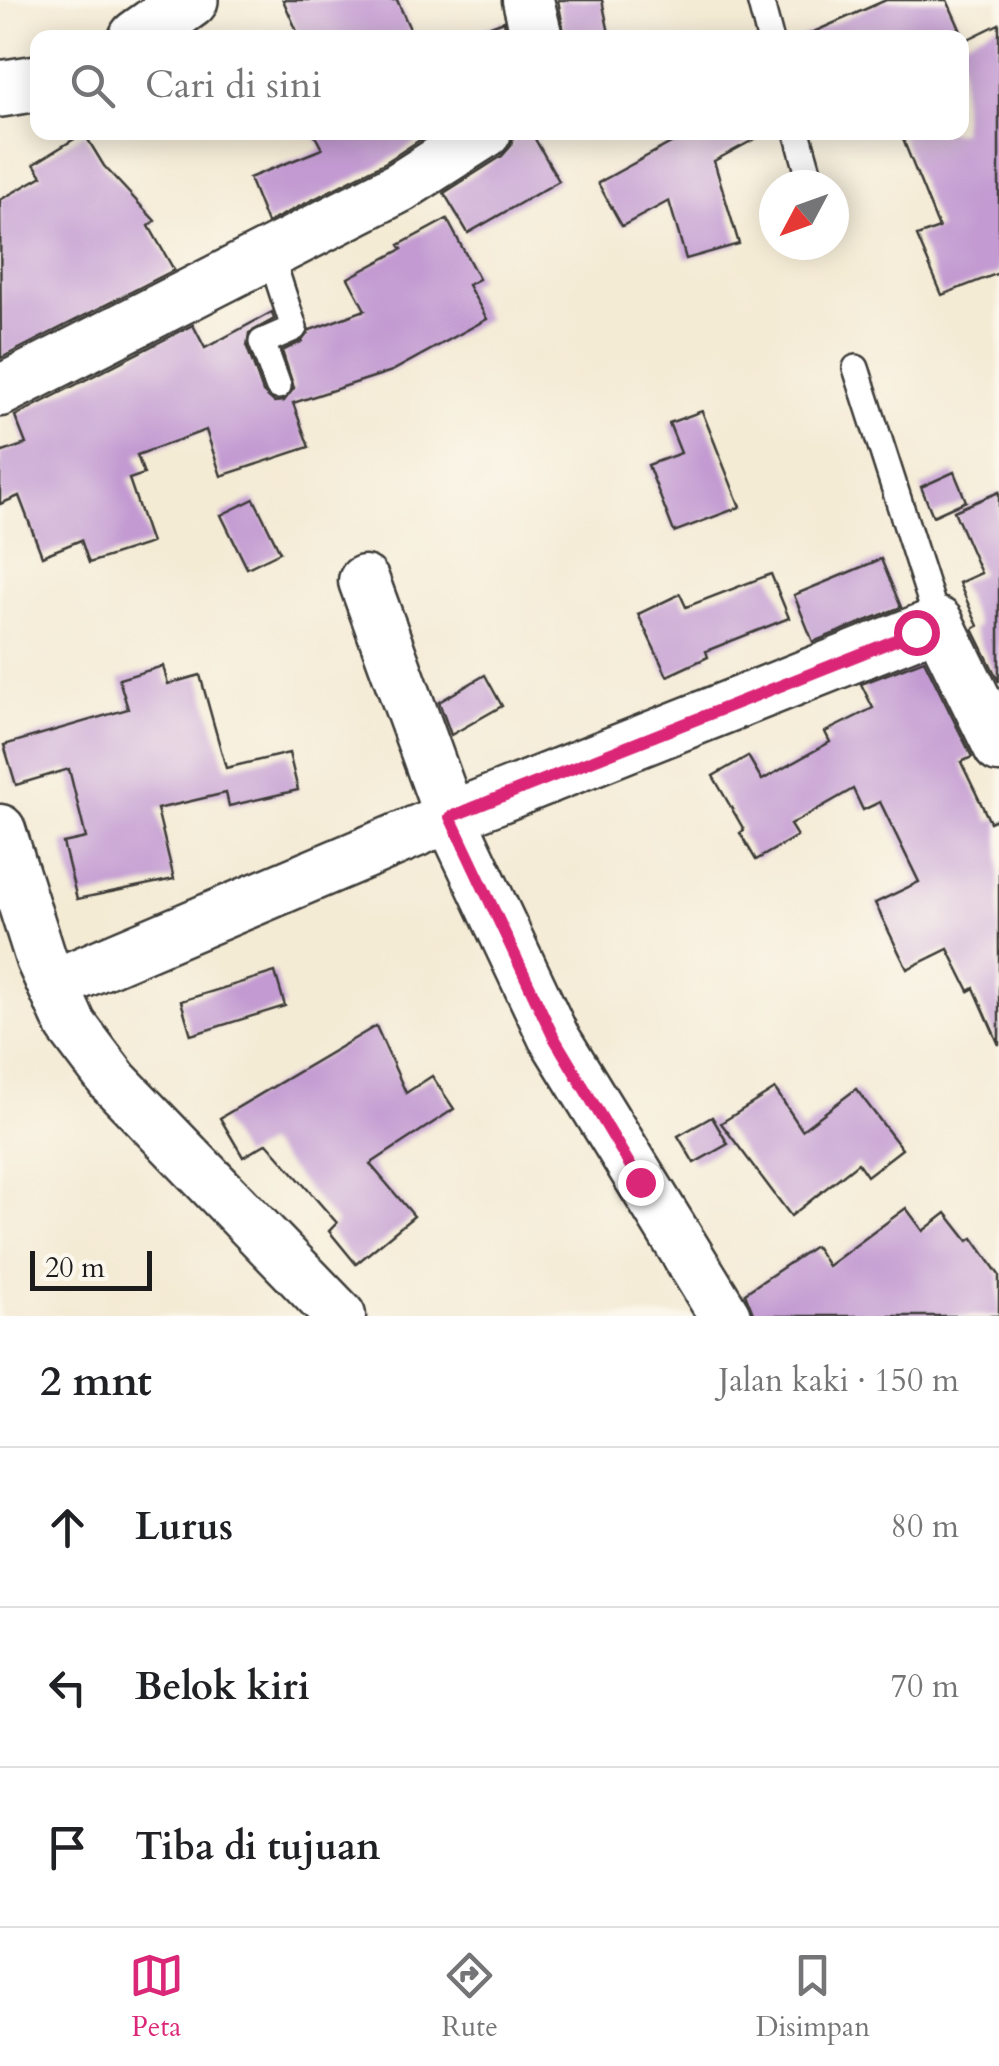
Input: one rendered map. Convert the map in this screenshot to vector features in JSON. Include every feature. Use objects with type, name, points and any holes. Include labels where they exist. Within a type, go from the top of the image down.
[{"type":"main road","points":[[148,30],[190,0]]},
{"type":"main road","points":[[0,89],[30,84]]},
{"type":"street","points":[[528,0],[535,30]]},
{"type":"street","points":[[0,391],[400,186],[473,140]]},
{"type":"street","points":[[364,581],[450,817],[553,1036],[725,1316]]},
{"type":"street","points":[[52,984],[450,817],[938,623],[999,747]]},
{"type":"street","points":[[0,830],[52,984],[71,1025],[114,1082],[340,1316]]},
{"type":"lane","points":[[760,0],[768,30]]},
{"type":"lane","points":[[799,140],[808,170]]},
{"type":"lane","points":[[268,252],[294,328],[262,342],[278,386]]},
{"type":"lane","points":[[856,368],[938,623]]},
{"type":"building","points":[[283,0],[397,0],[410,30],[296,30]]},
{"type":"building","points":[[558,0],[602,0],[608,30],[564,30]]},
{"type":"building","points":[[886,0],[947,0],[960,30],[818,30]]},
{"type":"building","points":[[504,21],[506,30],[480,30]]},
{"type":"building","points":[[999,24],[999,273],[942,295],[917,236],[939,228],[903,140],[969,140],[969,39]]},
{"type":"building","points":[[73,140],[88,140],[104,166],[155,221],[149,226],[174,270],[1,358],[0,200],[42,176],[34,164]]},
{"type":"building","points":[[317,140],[420,140],[386,162],[267,223],[249,178],[322,149]]},
{"type":"building","points":[[512,140],[536,140],[559,181],[468,233],[444,193],[502,156]]},
{"type":"building","points":[[676,140],[753,140],[714,161],[739,244],[686,259],[669,201],[622,226],[598,183]]},
{"type":"building","points":[[447,219],[479,279],[468,285],[487,319],[392,371],[293,403],[309,447],[221,476],[206,430],[137,455],[144,474],[129,479],[151,543],[89,563],[81,540],[42,556],[19,496],[0,504],[0,453],[26,444],[15,416],[193,325],[205,348],[272,312],[274,319],[249,333],[247,347],[263,392],[274,402],[284,401],[294,388],[282,351],[301,342],[310,330],[365,310],[348,278]]},
{"type":"building","points":[[702,411],[740,507],[674,532],[648,465],[681,453],[669,423]]},
{"type":"building","points":[[954,472],[966,501],[933,516],[921,487]]},
{"type":"building","points":[[999,492],[999,682],[973,629],[978,626],[959,583],[981,573],[954,511]]},
{"type":"building","points":[[254,499],[280,552],[247,568],[221,515]]},
{"type":"building","points":[[881,559],[901,607],[813,642],[794,595]]},
{"type":"building","points":[[771,574],[789,618],[706,651],[708,657],[667,676],[638,614],[680,594],[686,607]]},
{"type":"building","points":[[924,660],[972,757],[961,762],[990,822],[999,818],[999,1045],[974,988],[969,991],[948,949],[907,969],[875,903],[919,882],[880,802],[863,810],[853,789],[790,825],[797,836],[756,860],[713,776],[748,756],[762,780],[830,742],[825,732],[873,708],[861,684]]},
{"type":"building","points":[[163,666],[168,684],[200,675],[226,768],[289,753],[298,790],[229,806],[226,793],[157,809],[174,879],[77,899],[63,843],[86,838],[69,769],[16,785],[4,745],[128,709],[119,679]]},
{"type":"building","points":[[485,675],[502,706],[451,735],[439,702]]},
{"type":"building","points":[[275,972],[285,1006],[191,1035],[181,1001]]},
{"type":"building","points":[[376,1026],[406,1093],[432,1076],[454,1109],[370,1164],[414,1216],[356,1264],[329,1231],[337,1223],[267,1143],[243,1157],[220,1118]]},
{"type":"building","points":[[775,1089],[802,1130],[856,1089],[902,1149],[867,1176],[858,1163],[791,1216],[721,1123]]},
{"type":"building","points":[[712,1117],[728,1144],[694,1163],[678,1136]]},
{"type":"building","points":[[906,1208],[923,1231],[946,1213],[968,1241],[973,1238],[999,1275],[999,1316],[754,1316],[745,1293],[815,1246],[828,1266]]},
{"type":"route","points":[[640,1182],[553,1036],[450,817],[916,632]]}]
